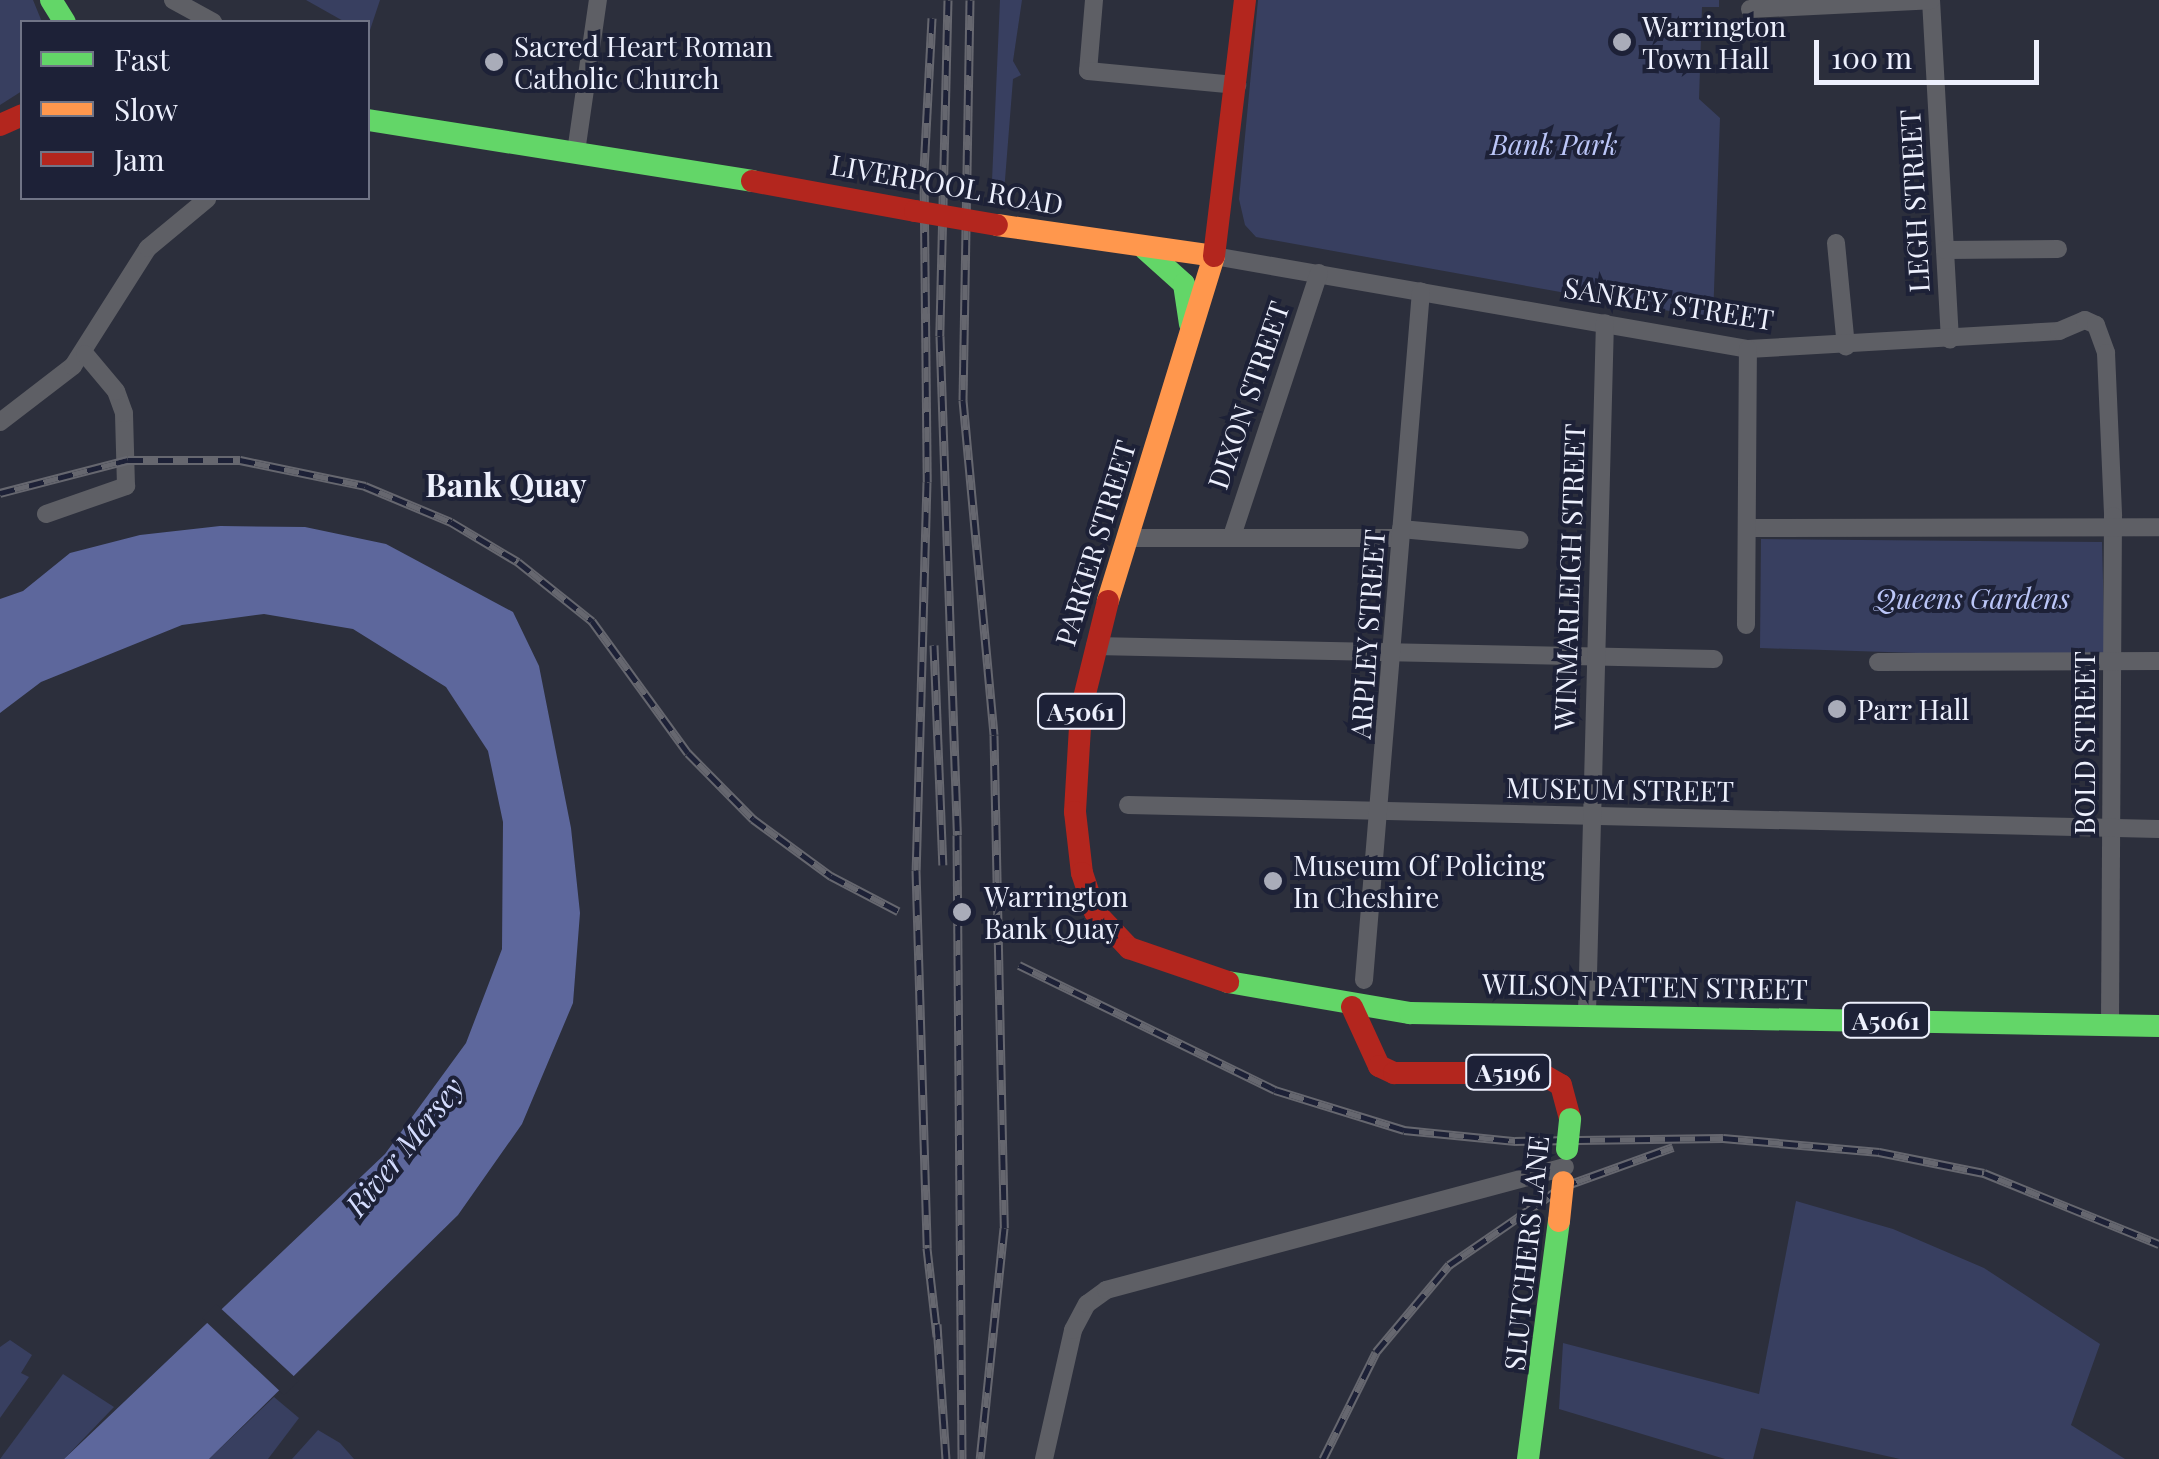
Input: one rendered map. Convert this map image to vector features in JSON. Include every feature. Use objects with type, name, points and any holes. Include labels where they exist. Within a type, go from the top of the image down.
[{"type":"main road","name":"PARKER STREET","points":[[1137,952],[1095,912],[1078,852],[1078,738],[1095,646],[1214,256],[1245,0]]},
{"type":"main road","name":"LIVERPOOL ROAD","points":[[375,122],[518,148],[590,168],[670,166]]},
{"type":"main road","name":"LIVERPOOL ROAD","points":[[518,148],[670,166],[915,212],[1214,256]]},
{"type":"main road","points":[[1126,243],[1172,267],[1186,290],[1190,332]]},
{"type":"main road","name":"WILSON PATTEN STREET","points":[[1137,952],[1258,990],[1382,1010],[2159,1026]]},
{"type":"main road","name":"SLUTCHERS LANE","points":[[1352,1007],[1379,1066],[1549,1076],[1565,1092],[1570,1120],[1528,1459]]},
{"type":"main road","points":[[1382,1010],[1386,1041],[1414,1071]]},
{"type":"street","points":[[576,152],[598,0]]},
{"type":"street","points":[[1094,0],[1088,71],[1237,85]]},
{"type":"street","points":[[1760,6],[1931,0]]},
{"type":"street","name":"LEGH STREET","points":[[1931,0],[1950,338]]},
{"type":"street","points":[[176,4],[210,20]]},
{"type":"street","points":[[0,422],[84,354],[148,248],[206,200]]},
{"type":"street","points":[[1836,243],[1846,347]]},
{"type":"street","points":[[1945,250],[2058,249]]},
{"type":"street","name":"SANKEY STREET","points":[[1214,256],[1748,348],[1846,347],[2059,331],[2086,320],[2096,325],[2104,343]]},
{"type":"street","name":"DIXON STREET","points":[[1232,536],[1319,273]]},
{"type":"street","name":"ARPLEY STREET","points":[[1364,980],[1396,651],[1401,534],[1422,291]]},
{"type":"street","name":"WINMARLEIGH STREET","points":[[1587,1013],[1593,655],[1605,323]]},
{"type":"street","name":"BOLD STREET","points":[[2104,343],[2114,527],[2110,1024]]},
{"type":"street","points":[[1746,625],[1748,348]]},
{"type":"street","points":[[46,514],[126,486],[124,413],[116,391],[84,354]]},
{"type":"street","points":[[1747,528],[2159,527]]},
{"type":"street","points":[[1126,538],[1401,534],[1519,540]]},
{"type":"street","points":[[1095,646],[1374,656],[1396,651],[1714,659]]},
{"type":"street","points":[[1878,662],[2112,665],[2159,661]]},
{"type":"street","name":"MUSEUM STREET","points":[[1128,805],[1378,814],[2112,824],[2159,829]]},
{"type":"street","points":[[1044,1459],[1073,1330],[1087,1304],[1106,1290],[1565,1166]]},
{"type":"green space","points":[[0,0],[33,0],[41,20],[20,20],[20,92],[0,105]]},
{"type":"green space","points":[[306,0],[380,0],[370,30],[370,20],[341,20]]},
{"type":"green space","points":[[1000,0],[1022,0],[1013,61],[1021,75],[1013,79],[1003,205],[991,203]]},
{"type":"green space","name":"Bank Park","points":[[1258,0],[1719,0],[1719,7],[1702,7],[1699,99],[1720,118],[1713,319],[1637,305],[1625,292],[1586,285],[1566,293],[1256,237],[1245,225],[1239,199]]},
{"type":"green space","name":"Queens Gardens","points":[[1761,539],[2102,542],[2105,659],[1760,648]]},
{"type":"green space","points":[[1796,1201],[1893,1229],[1984,1268],[2100,1344],[2071,1425],[2125,1459],[1900,1459],[1761,1428],[1753,1459],[1725,1459],[1559,1409],[1563,1343],[1759,1394]]},
{"type":"green space","points":[[10,1340],[32,1355],[21,1373],[29,1377],[0,1418],[0,1347]]},
{"type":"green space","points":[[63,1374],[114,1407],[64,1459],[0,1459]]},
{"type":"green space","points":[[274,1397],[299,1418],[268,1459],[209,1459]]},
{"type":"green space","points":[[318,1430],[340,1443],[354,1459],[292,1459]]},
{"type":"water","name":"River Mersey","points":[[220,526],[305,527],[386,544],[513,612],[539,666],[571,828],[580,913],[573,1003],[522,1124],[458,1215],[209,1459],[64,1459],[385,1154],[466,1043],[502,949],[503,822],[488,751],[446,687],[353,629],[264,614],[182,625],[41,682],[0,713],[0,599],[23,591],[70,553],[140,535]]},
{"type":"pier","points":[[216,1304],[299,1381],[284,1395],[202,1318]]},
{"type":"railway","points":[[948,0],[940,336],[957,835],[962,1459]]},
{"type":"railway","points":[[970,0],[963,400],[994,735],[1004,1228],[980,1459]]},
{"type":"railway","points":[[932,18],[924,172],[927,482],[916,870],[927,1248],[937,1336]]},
{"type":"railway","points":[[0,493],[128,460],[240,460],[365,486],[451,522],[518,562],[592,621],[688,753],[753,819],[831,876],[898,911]]},
{"type":"railway","points":[[934,645],[943,865]]},
{"type":"railway","points":[[1019,965],[1275,1090],[1404,1130],[1515,1141],[1723,1138],[1879,1152],[1984,1173],[2159,1244]]},
{"type":"railway","points":[[1323,1459],[1376,1352],[1449,1265],[1562,1187],[1673,1147]]},
{"type":"railway","points":[[937,1324],[946,1459]]},
{"type":"traffic: fast","points":[[51,0],[64,20]]},
{"type":"traffic: fast","points":[[370,120],[752,181]]},
{"type":"traffic: fast","points":[[1145,249],[1184,284],[1190,324]]},
{"type":"traffic: fast","points":[[1228,982],[1410,1013],[2159,1026]]},
{"type":"traffic: fast","points":[[1567,1149],[1570,1119]]},
{"type":"traffic: fast","points":[[1528,1459],[1559,1221]]},
{"type":"traffic: slow","points":[[997,225],[1214,256],[1108,601]]},
{"type":"traffic: slow","points":[[1559,1221],[1563,1182]]},
{"type":"traffic: jam","points":[[1214,256],[1245,0]]},
{"type":"traffic: jam","points":[[0,125],[20,116]]},
{"type":"traffic: jam","points":[[752,181],[915,211]]},
{"type":"traffic: jam","points":[[915,211],[997,225]]},
{"type":"traffic: jam","points":[[1108,601],[1081,710],[1075,812],[1082,873],[1095,912],[1129,948],[1228,982]]},
{"type":"traffic: jam","points":[[1352,1007],[1379,1066],[1394,1073],[1540,1073],[1561,1085],[1570,1119]]},
{"type":"place","name":"Warrington Town Hall","points":[[1622,42]]},
{"type":"place","name":"Sacred Heart Roman Catholic Church","points":[[494,62]]},
{"type":"place","name":"Parr Hall","points":[[1837,709]]},
{"type":"place","name":"Museum Of Policing In Cheshire","points":[[1273,881]]},
{"type":"place","name":"Warrington Bank Quay","points":[[962,912]]},
{"type":"district","name":"Bank Quay","points":[[506,484]]}]
